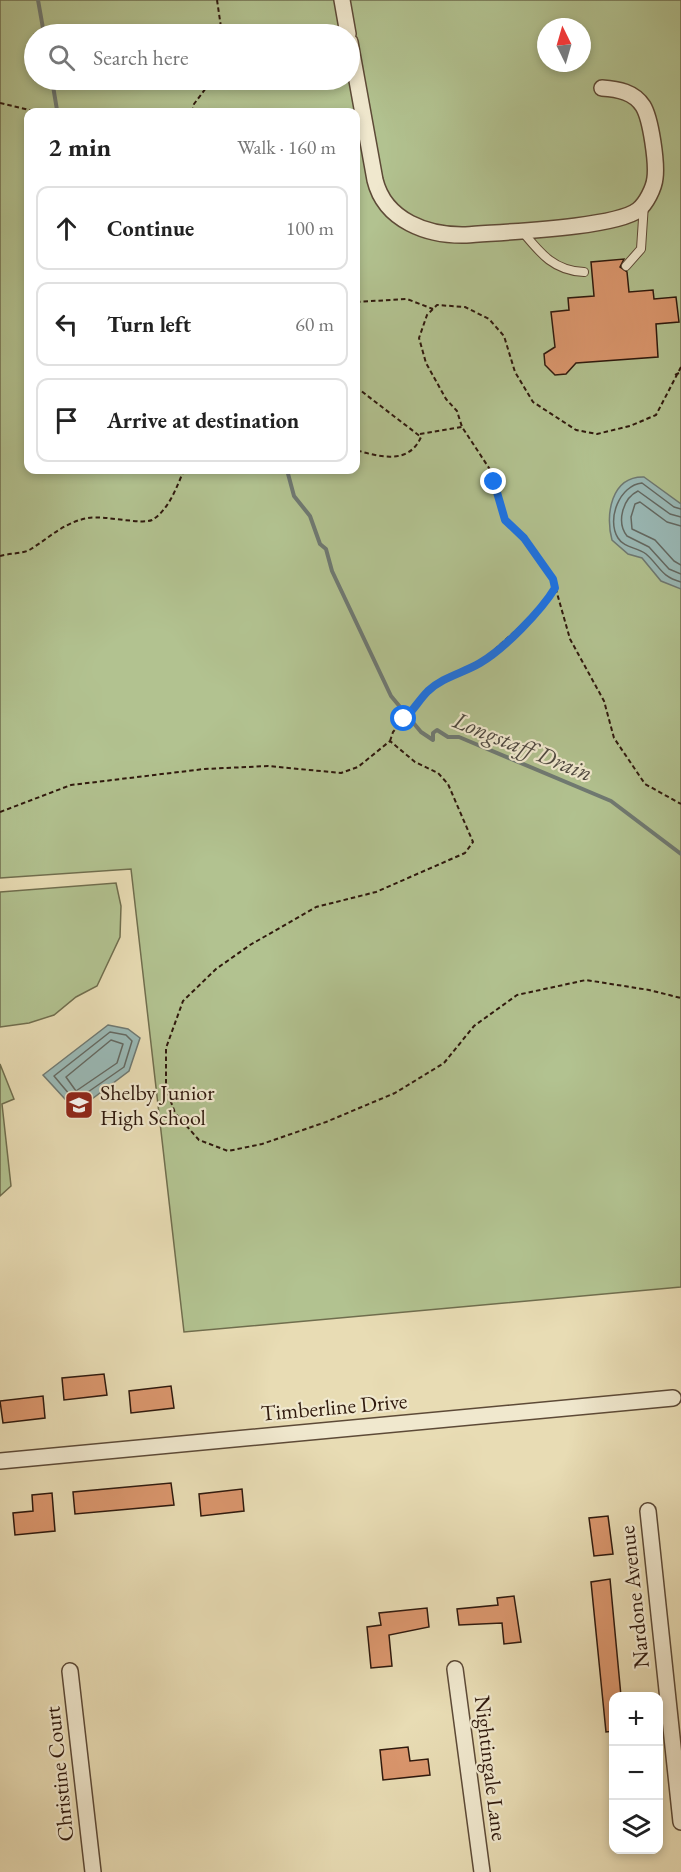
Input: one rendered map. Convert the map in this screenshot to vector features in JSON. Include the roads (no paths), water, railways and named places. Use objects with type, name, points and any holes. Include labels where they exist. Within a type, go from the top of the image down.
[{"type":"street","points":[[342,0],[346,24]]},
{"type":"street","points":[[359,90],[375,180],[381,197],[390,210],[417,226],[444,234],[611,222],[640,209],[655,176],[648,117],[635,98],[616,89],[603,88]]},
{"type":"street","name":"Timberline Drive","points":[[0,1461],[673,1398]]},
{"type":"street","name":"Nardone Avenue","points":[[648,1511],[681,1822]]},
{"type":"street","name":"Nightingale Lane","points":[[455,1669],[482,1872]]},
{"type":"street","name":"Christine Court","points":[[70,1671],[93,1872]]},
{"type":"lane","points":[[626,266],[641,249],[644,202]]},
{"type":"lane","points":[[521,230],[539,252],[556,266],[584,272]]},
{"type":"water","points":[[644,477],[681,504],[681,589],[661,581],[642,558],[628,554],[612,540],[609,519],[613,499],[624,483],[633,478]]},
{"type":"water","points":[[108,1025],[128,1029],[140,1038],[129,1071],[76,1111],[43,1075]]},
{"type":"waterway","name":"Longstaff Drain","points":[[38,0],[42,24]]},
{"type":"waterway","name":"Longstaff Drain","points":[[54,90],[57,108]]},
{"type":"waterway","name":"Longstaff Drain","points":[[288,474],[294,496],[310,516],[320,544],[326,549],[332,571],[391,696],[421,732],[433,740],[433,733],[437,730],[448,737],[459,737],[611,801],[681,854]]},
{"type":"place","name":"Shelby Junior High School","points":[[79,1105]]}]
